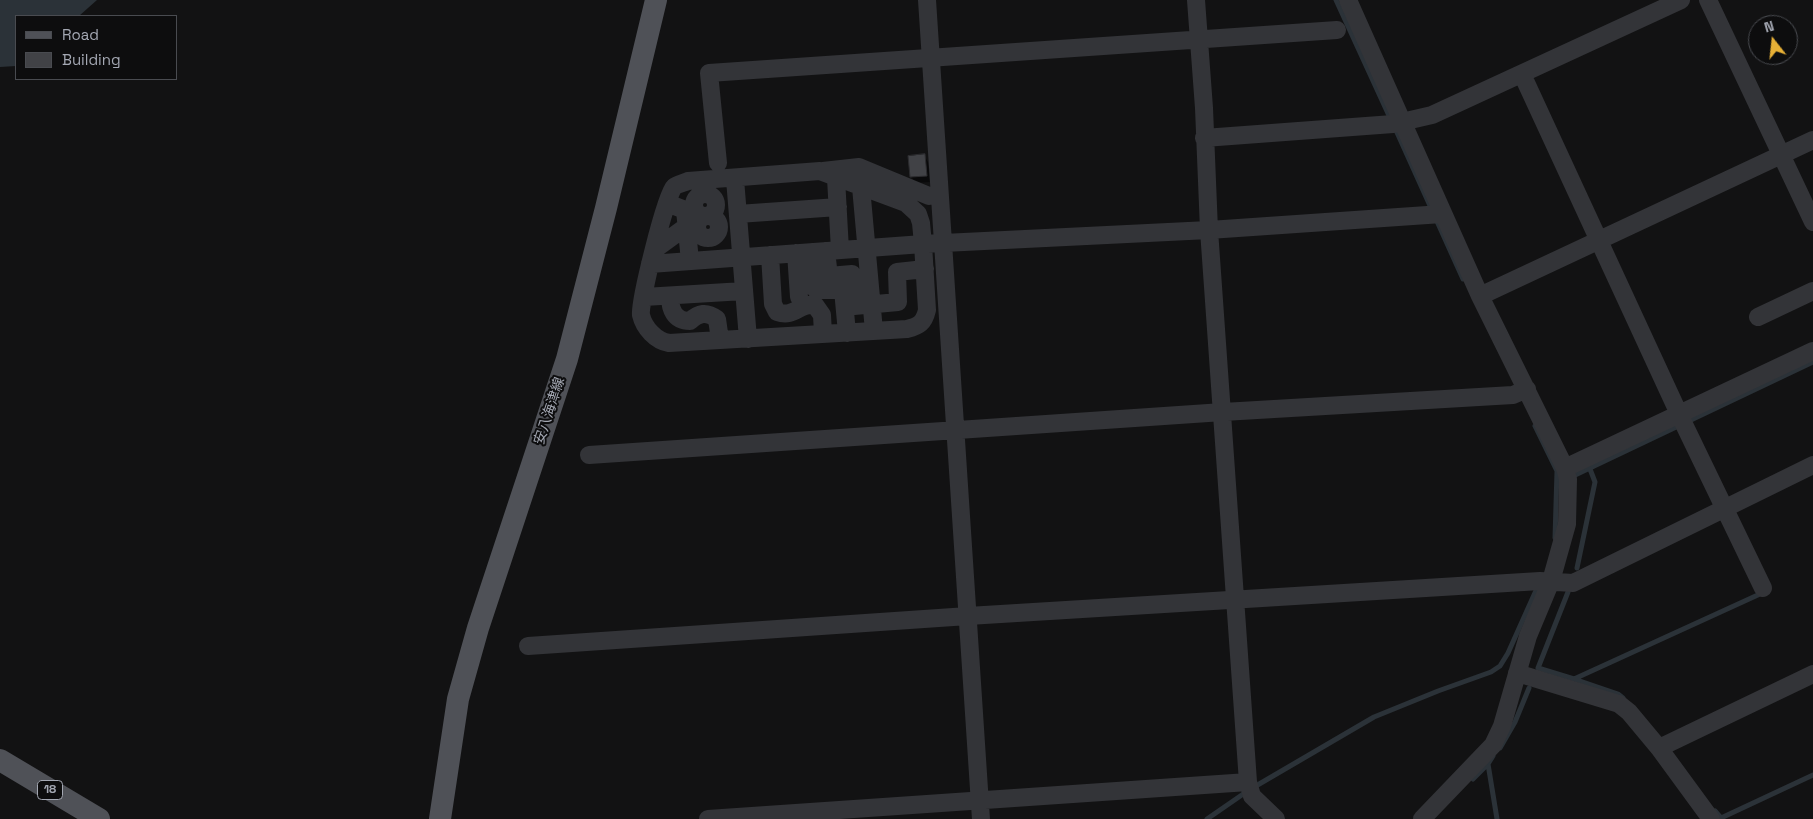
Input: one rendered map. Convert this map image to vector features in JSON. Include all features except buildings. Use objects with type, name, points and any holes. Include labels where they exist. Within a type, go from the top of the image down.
[{"type":"main road","name":"安八海津線","points":[[440,819],[458,699],[481,619],[567,358],[606,208],[656,0]]},
{"type":"main road","name":"18","points":[[0,760],[99,819]]},
{"type":"street","points":[[927,0],[980,810]]},
{"type":"street","points":[[1196,0],[1204,108],[1209,230],[1248,782],[1252,796],[1276,819]]},
{"type":"street","points":[[1348,0],[1442,214],[1480,296],[1565,468],[1568,479],[1567,524],[1551,581],[1528,636],[1502,726],[1493,746],[1422,819]]},
{"type":"street","points":[[1204,138],[1402,123],[1432,115],[1681,0]]},
{"type":"street","points":[[1708,0],[1813,222]]},
{"type":"street","points":[[718,163],[708,73],[1337,30]]},
{"type":"street","points":[[1522,74],[1679,414],[1763,588]]},
{"type":"street","points":[[1480,296],[1813,140]]},
{"type":"street","points":[[710,260],[710,239],[702,238],[696,229],[698,222],[711,206],[736,196],[859,167],[929,196]]},
{"type":"street","points":[[828,175],[906,203],[918,214],[921,222],[927,310],[925,319],[919,326],[907,329],[846,333],[661,342],[643,322],[641,312],[652,257],[667,203],[674,188],[688,181],[736,196],[838,208]]},
{"type":"street","points":[[793,287],[819,251],[838,208],[828,175]]},
{"type":"street","points":[[861,186],[874,331]]},
{"type":"street","points":[[736,196],[748,339]]},
{"type":"street","points":[[667,203],[686,210],[690,261]]},
{"type":"street","points":[[652,257],[690,261],[710,260],[923,244],[1209,230],[1442,214]]},
{"type":"street","points":[[652,257],[687,226]]},
{"type":"street","points":[[819,251],[829,276],[852,274],[854,306],[898,302],[897,272],[925,270]]},
{"type":"street","points":[[819,251],[816,290],[843,290],[846,333]]},
{"type":"street","points":[[770,255],[774,304],[777,312],[785,315],[809,304],[815,305],[822,315],[823,334]]},
{"type":"street","points":[[644,297],[744,291]]},
{"type":"street","points":[[1758,317],[1813,291]]},
{"type":"street","points":[[670,296],[670,306],[674,315],[679,320],[690,321],[704,313],[717,318],[720,340]]},
{"type":"street","points":[[1565,468],[1813,351]]},
{"type":"street","points":[[589,455],[1223,412],[1513,395],[1527,389]]},
{"type":"street","points":[[528,646],[1235,599],[1531,581],[1573,582],[1813,465]]},
{"type":"street","points":[[1517,674],[1619,704],[1629,712],[1659,748],[1711,819]]},
{"type":"street","points":[[1659,748],[1813,674]]},
{"type":"street","points":[[708,819],[980,810],[1248,782]]},
{"type":"shaded area","points":[[0,0],[97,0],[80,15],[15,15],[15,66],[0,67]]},
{"type":"waterway","points":[[1336,0],[1391,120]]},
{"type":"waterway","points":[[1395,128],[1463,279]]},
{"type":"waterway","points":[[1571,477],[1813,362]]},
{"type":"waterway","points":[[1535,426],[1557,471],[1555,538]]},
{"type":"waterway","points":[[1577,568],[1595,482],[1590,469]]},
{"type":"waterway","points":[[1207,819],[1249,790],[1374,717],[1491,672],[1500,666],[1508,653],[1538,586]]},
{"type":"waterway","points":[[1568,592],[1538,668],[1574,679]]},
{"type":"waterway","points":[[1623,698],[1618,694],[1574,679],[1760,594]]},
{"type":"waterway","points":[[1500,748],[1515,722],[1529,688]]},
{"type":"waterway","points":[[1493,756],[1488,764],[1497,819]]},
{"type":"waterway","points":[[1473,779],[1488,764]]},
{"type":"waterway","points":[[1715,811],[1721,818],[1813,775]]}]
